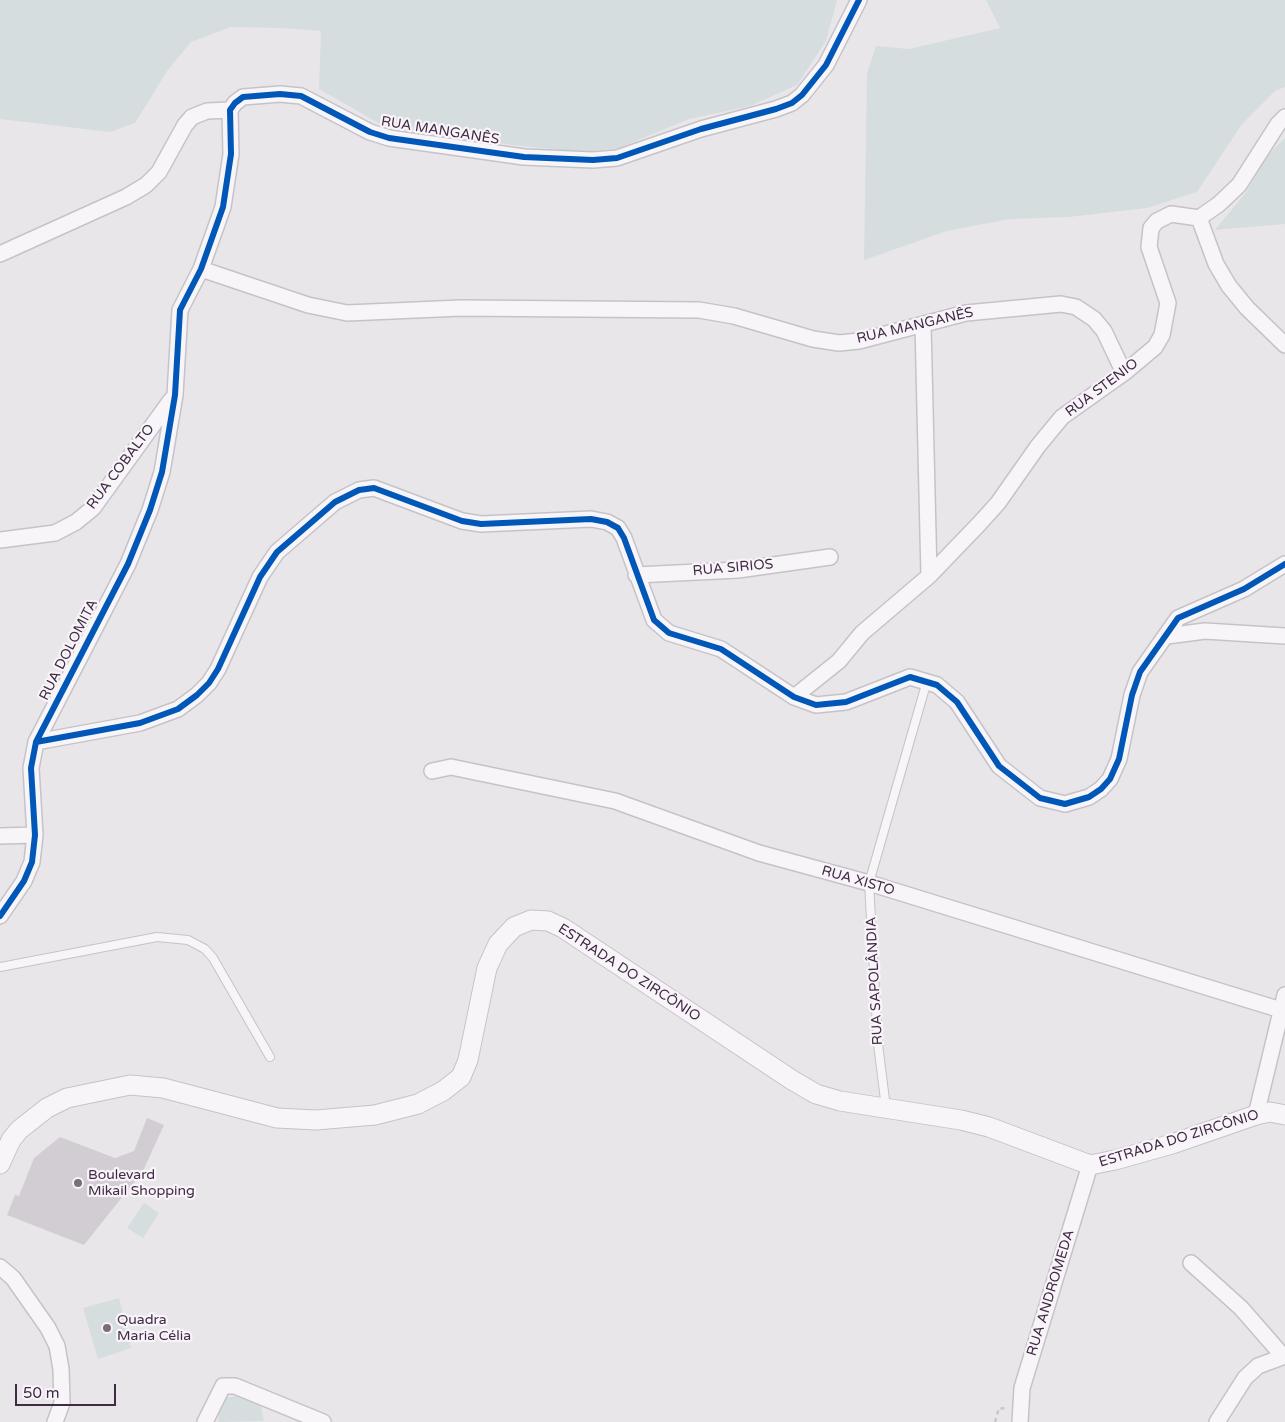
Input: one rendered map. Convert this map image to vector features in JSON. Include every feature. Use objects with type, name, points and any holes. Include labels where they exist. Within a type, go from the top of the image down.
[{"type":"street","name":"RUA MANGANÊS","points":[[230,110],[243,97],[280,94],[301,96],[370,132],[389,138],[524,157],[593,160],[617,158],[701,129],[792,103],[802,95],[826,65],[859,0]]},
{"type":"street","points":[[0,254],[126,197],[146,185],[159,172],[185,125],[192,118],[207,111],[230,110],[231,154],[225,198],[201,269],[180,310],[175,395]]},
{"type":"street","points":[[1285,117],[1278,124],[1239,185],[1219,204],[1199,218],[1216,264],[1229,286],[1247,308],[1285,345]]},
{"type":"street","name":"RUA STENIO","points":[[794,697],[840,661],[862,633],[929,576],[998,503],[1038,446],[1062,417],[1124,373],[1155,347],[1167,318],[1168,303],[1149,247],[1151,228],[1157,221],[1171,214],[1199,218]]},
{"type":"street","name":"RUA MANGANÊS","points":[[201,269],[308,305],[347,313],[461,308],[699,310],[734,316],[813,339],[839,343],[859,341],[966,313],[992,309],[1061,304],[1076,307],[1094,319],[1104,331],[1124,373]]},
{"type":"street","points":[[923,325],[929,576]]},
{"type":"street","name":"RUA COBALTO","points":[[0,540],[55,533],[76,522],[93,508],[175,395]]},
{"type":"street","name":"RUA DOLOMITA","points":[[0,916],[24,881],[32,862],[34,835],[30,778],[36,742],[128,564],[150,510],[162,472],[175,395]]},
{"type":"street","points":[[36,742],[140,723],[178,709],[197,695],[209,683],[218,669],[260,577],[277,552],[335,502],[359,490],[374,488],[462,520],[481,524],[591,519],[607,522],[618,528],[624,538],[654,620],[669,633],[720,649],[794,697],[816,705],[846,702],[910,677],[937,684],[957,702],[999,766],[1013,779],[1040,798],[1065,804],[1089,797],[1101,789],[1110,779],[1119,759],[1132,695],[1140,672],[1178,618],[1244,589],[1285,564]]},
{"type":"street","name":"RUA SIRIOS","points":[[636,575],[738,570],[830,558]]},
{"type":"street","points":[[1167,636],[1204,631],[1285,636]]},
{"type":"street","name":"RUA XISTO","points":[[432,771],[451,767],[596,796],[759,853],[1283,1003]]},
{"type":"street","points":[[0,836],[34,835]]},
{"type":"street","name":"ESTRADA DO ZIRCÔNIO","points":[[0,1164],[15,1135],[47,1108],[67,1098],[130,1085],[163,1088],[277,1118],[316,1120],[375,1115],[418,1104],[444,1091],[461,1077],[468,1060],[487,968],[498,944],[514,927],[530,920],[548,920],[563,928],[792,1080],[816,1094],[840,1101],[961,1120],[989,1127],[1090,1165],[1172,1144],[1274,1111]]},
{"type":"street","points":[[1274,1111],[1283,1003]]},
{"type":"street","name":"RUA ANDROMEDA","points":[[1019,1416],[1022,1388],[1090,1165]]},
{"type":"street","points":[[1191,1263],[1241,1308],[1284,1356],[1258,1366],[1245,1378],[1217,1422]]},
{"type":"street","points":[[0,1266],[13,1278],[48,1328],[57,1346],[61,1369],[62,1403],[55,1422]]},
{"type":"street","points":[[205,1422],[223,1386],[235,1386],[323,1422]]},
{"type":"lane","name":"RUA SAPOLÂNDIA","points":[[886,1109],[878,1044],[869,884],[927,681]]},
{"type":"lane","points":[[0,967],[157,937],[188,940],[205,949],[213,958],[270,1057]]},
{"type":"path","points":[[995,1422],[1000,1408],[1019,1416]]},
{"type":"shaded area","points":[[0,0],[837,0],[826,41],[797,85],[750,106],[689,119],[619,148],[583,152],[512,145],[382,125],[319,89],[321,31],[280,28],[231,27],[191,42],[167,71],[135,123],[110,132],[0,119]]},
{"type":"shaded area","points":[[986,0],[1285,0],[1285,87],[1275,91],[1242,124],[1197,192],[1147,208],[1069,217],[1010,219],[947,231],[864,260],[867,73],[876,46],[909,49],[1000,28]]},
{"type":"shaded area","points":[[1285,138],[1285,224],[1215,230],[1247,191],[1265,158]]},
{"type":"shaded area","points":[[144,1203],[159,1213],[143,1238],[127,1228]]},
{"type":"shaded area","name":"Quadra Maria Célia","points":[[119,1298],[131,1348],[98,1359],[83,1308]]},
{"type":"shaded area","points":[[237,1396],[260,1402],[264,1421],[218,1422],[220,1405],[225,1398]]},
{"type":"building","name":"Boulevard Mikail Shopping","points":[[147,1118],[164,1125],[143,1171],[84,1245],[7,1215],[15,1195],[19,1196],[34,1158],[60,1137],[115,1158],[134,1151]]},
{"type":"cycle path","points":[[0,916],[24,881],[32,862],[35,835],[31,768],[36,742],[128,564],[150,510],[162,472],[175,395],[180,310],[201,269],[223,207],[231,154],[230,110],[235,103],[243,97],[280,94],[301,96],[370,132],[389,138],[524,157],[593,160],[617,158],[701,129],[792,103],[802,95],[826,65],[859,0]]},
{"type":"cycle path","points":[[36,742],[140,723],[178,709],[197,695],[209,683],[218,669],[260,577],[277,552],[335,502],[359,490],[374,488],[462,521],[481,524],[591,519],[607,522],[618,528],[624,538],[654,620],[669,633],[721,649],[794,697],[816,705],[846,702],[910,677],[937,685],[957,702],[999,766],[1040,798],[1065,804],[1089,797],[1101,789],[1110,779],[1119,759],[1132,695],[1140,672],[1178,618],[1244,589],[1285,564]]},
{"type":"place","name":"Boulevard Mikail Shopping","points":[[78,1183]]},
{"type":"place","name":"Quadra Maria Célia","points":[[107,1328]]}]
